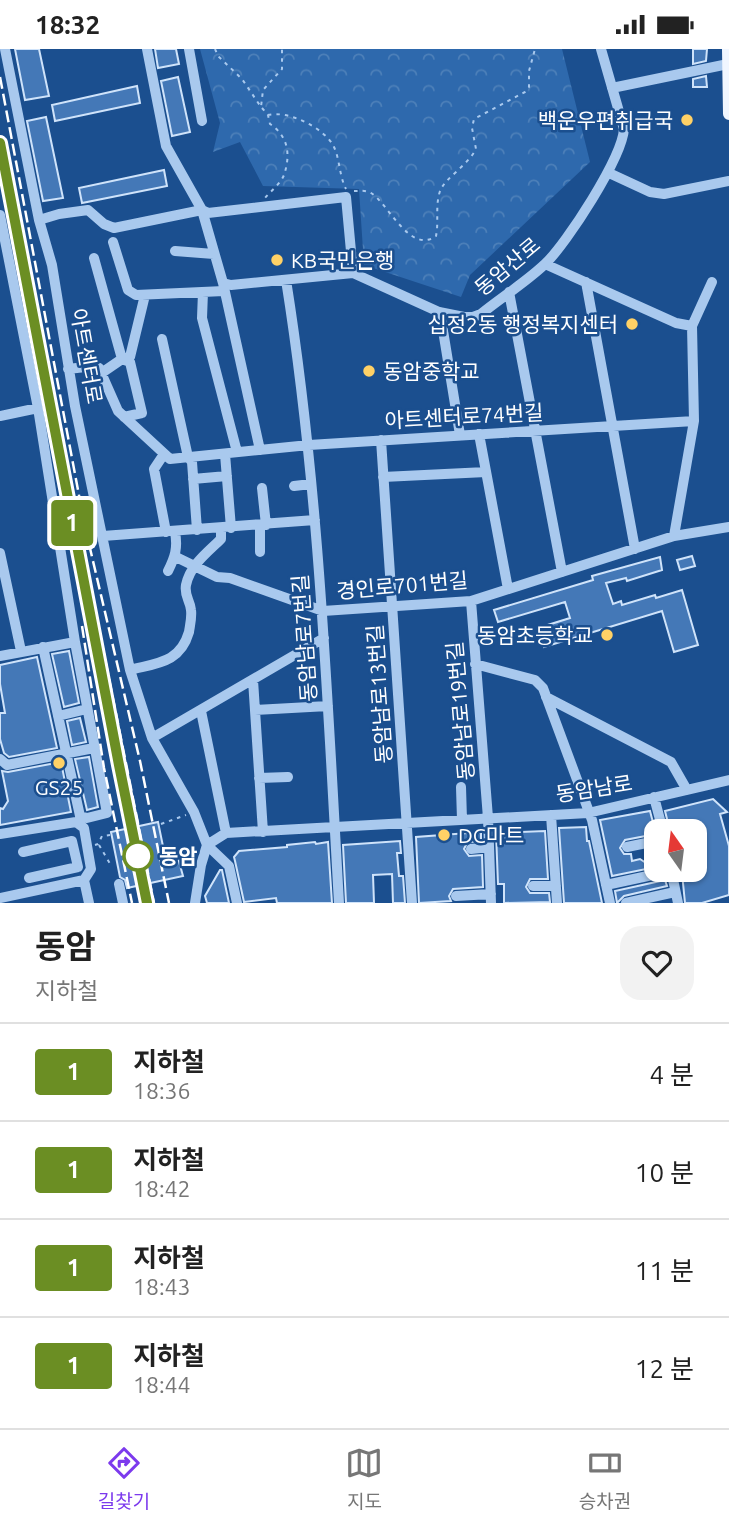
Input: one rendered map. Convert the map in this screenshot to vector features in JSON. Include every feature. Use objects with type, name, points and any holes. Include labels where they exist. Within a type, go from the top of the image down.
[{"type":"main road","points":[[728,49],[729,114]]},
{"type":"street","name":"아트센터로","points":[[5,49],[39,220],[52,265],[68,369],[130,670],[152,738],[194,812],[208,845],[229,866],[237,903]]},
{"type":"street","points":[[147,49],[166,146],[202,210],[223,287],[260,450]]},
{"type":"street","points":[[189,49],[202,121]]},
{"type":"street","name":"동암산로","points":[[354,273],[440,312],[473,317],[481,314],[545,264],[609,173],[624,138],[624,129],[601,49]]},
{"type":"street","points":[[612,87],[728,64]]},
{"type":"street","points":[[609,173],[650,192],[664,194],[729,181]]},
{"type":"street","points":[[39,220],[85,209],[104,224],[114,228],[202,210],[208,213],[346,197],[354,273],[231,285],[203,292],[136,295],[128,290],[113,242]]},
{"type":"street","points":[[0,215],[38,408],[75,642],[107,813],[78,819],[65,825],[0,834]]},
{"type":"street","points":[[175,251],[214,254]]},
{"type":"street","points":[[94,258],[122,359]]},
{"type":"street","points":[[545,264],[676,323],[692,326]]},
{"type":"street","name":"동암남로7번길","points":[[286,280],[309,445],[324,611],[339,903]]},
{"type":"street","points":[[586,282],[635,549]]},
{"type":"street","points":[[674,536],[694,421],[692,326],[712,282]]},
{"type":"street","points":[[203,292],[202,318],[237,452]]},
{"type":"street","points":[[509,292],[562,572]]},
{"type":"street","points":[[103,372],[122,359],[130,357],[145,295]]},
{"type":"street","points":[[440,312],[460,435]]},
{"type":"street","points":[[162,339],[188,457],[192,462],[197,530]]},
{"type":"street","points":[[122,359],[130,362],[142,412],[124,417]]},
{"type":"street","points":[[68,369],[94,366],[103,372],[118,411],[164,454],[154,469],[171,532],[177,544],[176,557],[168,571]]},
{"type":"street","points":[[0,416],[38,408]]},
{"type":"street","name":"아트센터로74번길","points":[[164,454],[170,459],[309,445],[694,421]]},
{"type":"street","points":[[479,434],[508,589]]},
{"type":"street","name":"동암남로13번길","points":[[381,440],[412,903]]},
{"type":"street","points":[[130,670],[175,656],[184,646],[191,624],[191,611],[185,596],[189,576],[204,553],[222,539],[226,528],[225,454]]},
{"type":"street","points":[[383,477],[486,472]]},
{"type":"street","points":[[193,478],[227,476]]},
{"type":"street","points":[[294,486],[311,484]]},
{"type":"street","points":[[260,552],[263,525],[262,488]]},
{"type":"street","points":[[103,536],[315,520]]},
{"type":"street","name":"경인로701번길","points":[[176,557],[217,577],[230,578],[324,611],[471,601],[674,536],[729,527]]},
{"type":"street","points":[[0,553],[20,652]]},
{"type":"street","name":"동암남로19번길","points":[[471,601],[488,818],[491,899]]},
{"type":"street","points":[[152,738],[324,638]]},
{"type":"street","points":[[0,656],[75,642]]},
{"type":"street","points":[[0,898],[84,880],[92,869],[84,828],[78,819],[43,647]]},
{"type":"street","points":[[475,664],[540,683],[588,813],[610,903]]},
{"type":"street","points":[[253,680],[263,832]]},
{"type":"street","points":[[546,697],[671,762],[687,790]]},
{"type":"street","points":[[255,710],[328,706]]},
{"type":"street","points":[[58,716],[87,709]]},
{"type":"street","points":[[195,903],[201,865],[208,845],[226,833],[201,711]]},
{"type":"street","points":[[0,759],[8,765],[94,748]]},
{"type":"street","points":[[259,778],[288,777]]},
{"type":"street","name":"동암남로","points":[[226,833],[588,813],[729,779]]},
{"type":"street","points":[[461,787],[462,820]]},
{"type":"street","points":[[654,797],[660,819]]},
{"type":"street","points":[[551,815],[557,903]]},
{"type":"street","points":[[65,825],[68,841]]},
{"type":"street","points":[[23,852],[72,841],[78,867],[29,878]]},
{"type":"street","points":[[626,847],[644,843]]},
{"type":"street","points":[[471,849],[489,847]]},
{"type":"street","points":[[44,888],[53,872]]},
{"type":"street","points":[[606,885],[644,877]]},
{"type":"street","points":[[84,880],[89,903]]},
{"type":"street","points":[[119,884],[123,903]]},
{"type":"street","points":[[533,886],[556,886]]},
{"type":"street","points":[[29,892],[31,903]]},
{"type":"street","points":[[456,896],[491,899]]},
{"type":"street","points":[[626,903],[676,897]]},
{"type":"path","points":[[215,49],[218,56],[242,79],[268,115],[270,124],[282,132],[288,147],[283,177],[257,207]]},
{"type":"path","points":[[261,107],[263,90],[282,69],[282,49]]},
{"type":"path","points":[[268,115],[279,113],[295,117],[330,140],[335,149],[339,172],[348,191],[367,191],[377,197],[405,231],[420,240],[430,240],[436,236],[440,192],[446,182],[466,165],[476,149],[472,128],[474,119],[525,92],[529,87],[529,71],[536,49]]},
{"type":"path","points":[[161,824],[194,812]]},
{"type":"path","points":[[110,835],[102,836],[98,844],[112,867]]},
{"type":"green space","points":[[200,49],[562,49],[590,162],[470,275],[461,297],[364,265],[359,189],[263,186],[240,142],[213,152],[220,123]]},
{"type":"building","points":[[15,49],[39,49],[49,96],[25,100]]},
{"type":"building","points":[[155,49],[176,49],[179,64],[158,68]]},
{"type":"building","points":[[693,49],[707,49],[706,61],[693,64]]},
{"type":"building","points":[[706,76],[707,87],[693,87],[693,79]]},
{"type":"building","points":[[178,77],[190,132],[172,136],[161,81]]},
{"type":"building","points":[[137,86],[140,103],[55,121],[52,105]]},
{"type":"building","points":[[46,117],[63,198],[43,201],[27,121]]},
{"type":"building","points":[[164,170],[167,186],[82,203],[79,188]]},
{"type":"building","points":[[692,556],[695,566],[680,570],[677,560]]},
{"type":"building","points":[[660,557],[662,570],[627,581],[626,578],[606,583],[613,604],[621,601],[622,605],[682,590],[698,645],[674,652],[662,611],[544,647],[538,628],[570,618],[565,602],[498,622],[494,610],[593,580],[592,576]]},
{"type":"building","points":[[69,651],[79,703],[64,707],[52,654]]},
{"type":"building","points":[[37,657],[57,748],[9,757],[4,753],[0,739],[0,713],[5,713],[0,665]]},
{"type":"building","points":[[80,718],[86,742],[72,745],[67,721]]},
{"type":"building","points":[[89,757],[98,807],[87,810],[75,759]]},
{"type":"building","points":[[61,762],[71,812],[0,825],[0,808],[3,809],[8,801],[2,771]]},
{"type":"building","points":[[713,799],[727,812],[720,814],[729,846],[729,895],[702,903],[685,903],[683,882],[707,882],[707,819],[667,819],[665,811]]},
{"type":"building","points":[[650,811],[652,819],[644,819],[644,836],[625,840],[620,848],[624,854],[631,854],[632,861],[640,859],[644,862],[644,869],[612,876],[600,820]]},
{"type":"building","points":[[158,822],[166,861],[178,858],[183,876],[127,888],[125,880],[120,877],[111,832]]},
{"type":"building","points":[[586,827],[602,903],[564,903],[559,828]]},
{"type":"building","points":[[545,831],[548,879],[530,879],[526,887],[530,893],[549,893],[550,902],[504,903],[504,884],[498,884],[496,833]]},
{"type":"building","points":[[481,832],[481,840],[467,843],[464,849],[469,856],[482,855],[483,887],[453,889],[449,896],[451,901],[419,903],[416,837]]},
{"type":"building","points":[[400,841],[401,853],[397,853],[399,876],[403,876],[405,903],[393,903],[392,874],[373,875],[374,903],[346,903],[343,845]]},
{"type":"building","points":[[328,842],[332,903],[277,903],[276,898],[244,902],[234,857],[239,851]]},
{"type":"building","points":[[220,870],[229,903],[207,903],[205,896]]},
{"type":"building","points":[[656,882],[666,882],[667,886],[624,896],[617,903],[615,891]]},
{"type":"railway","points":[[0,77],[85,527],[140,761],[169,903]]},
{"type":"railway","points":[[0,142],[95,641]]},
{"type":"railway","points":[[82,626],[104,768],[132,903]]},
{"type":"railway","points":[[99,629],[154,903]]},
{"type":"metro line","name":"1","points":[[0,143],[147,903]]},
{"type":"place","name":"백운우편취급국","points":[[687,120]]},
{"type":"place","name":"KB국민은행","points":[[277,260]]},
{"type":"place","name":"십정2동 행정복지센터","points":[[632,324]]},
{"type":"place","name":"동암중학교","points":[[369,371]]},
{"type":"place","name":"동암초등학교","points":[[607,635]]},
{"type":"place","name":"GS25","points":[[59,763]]},
{"type":"place","name":"DC마트","points":[[444,835]]},
{"type":"place","name":"동암","points":[[138,856]]}]
